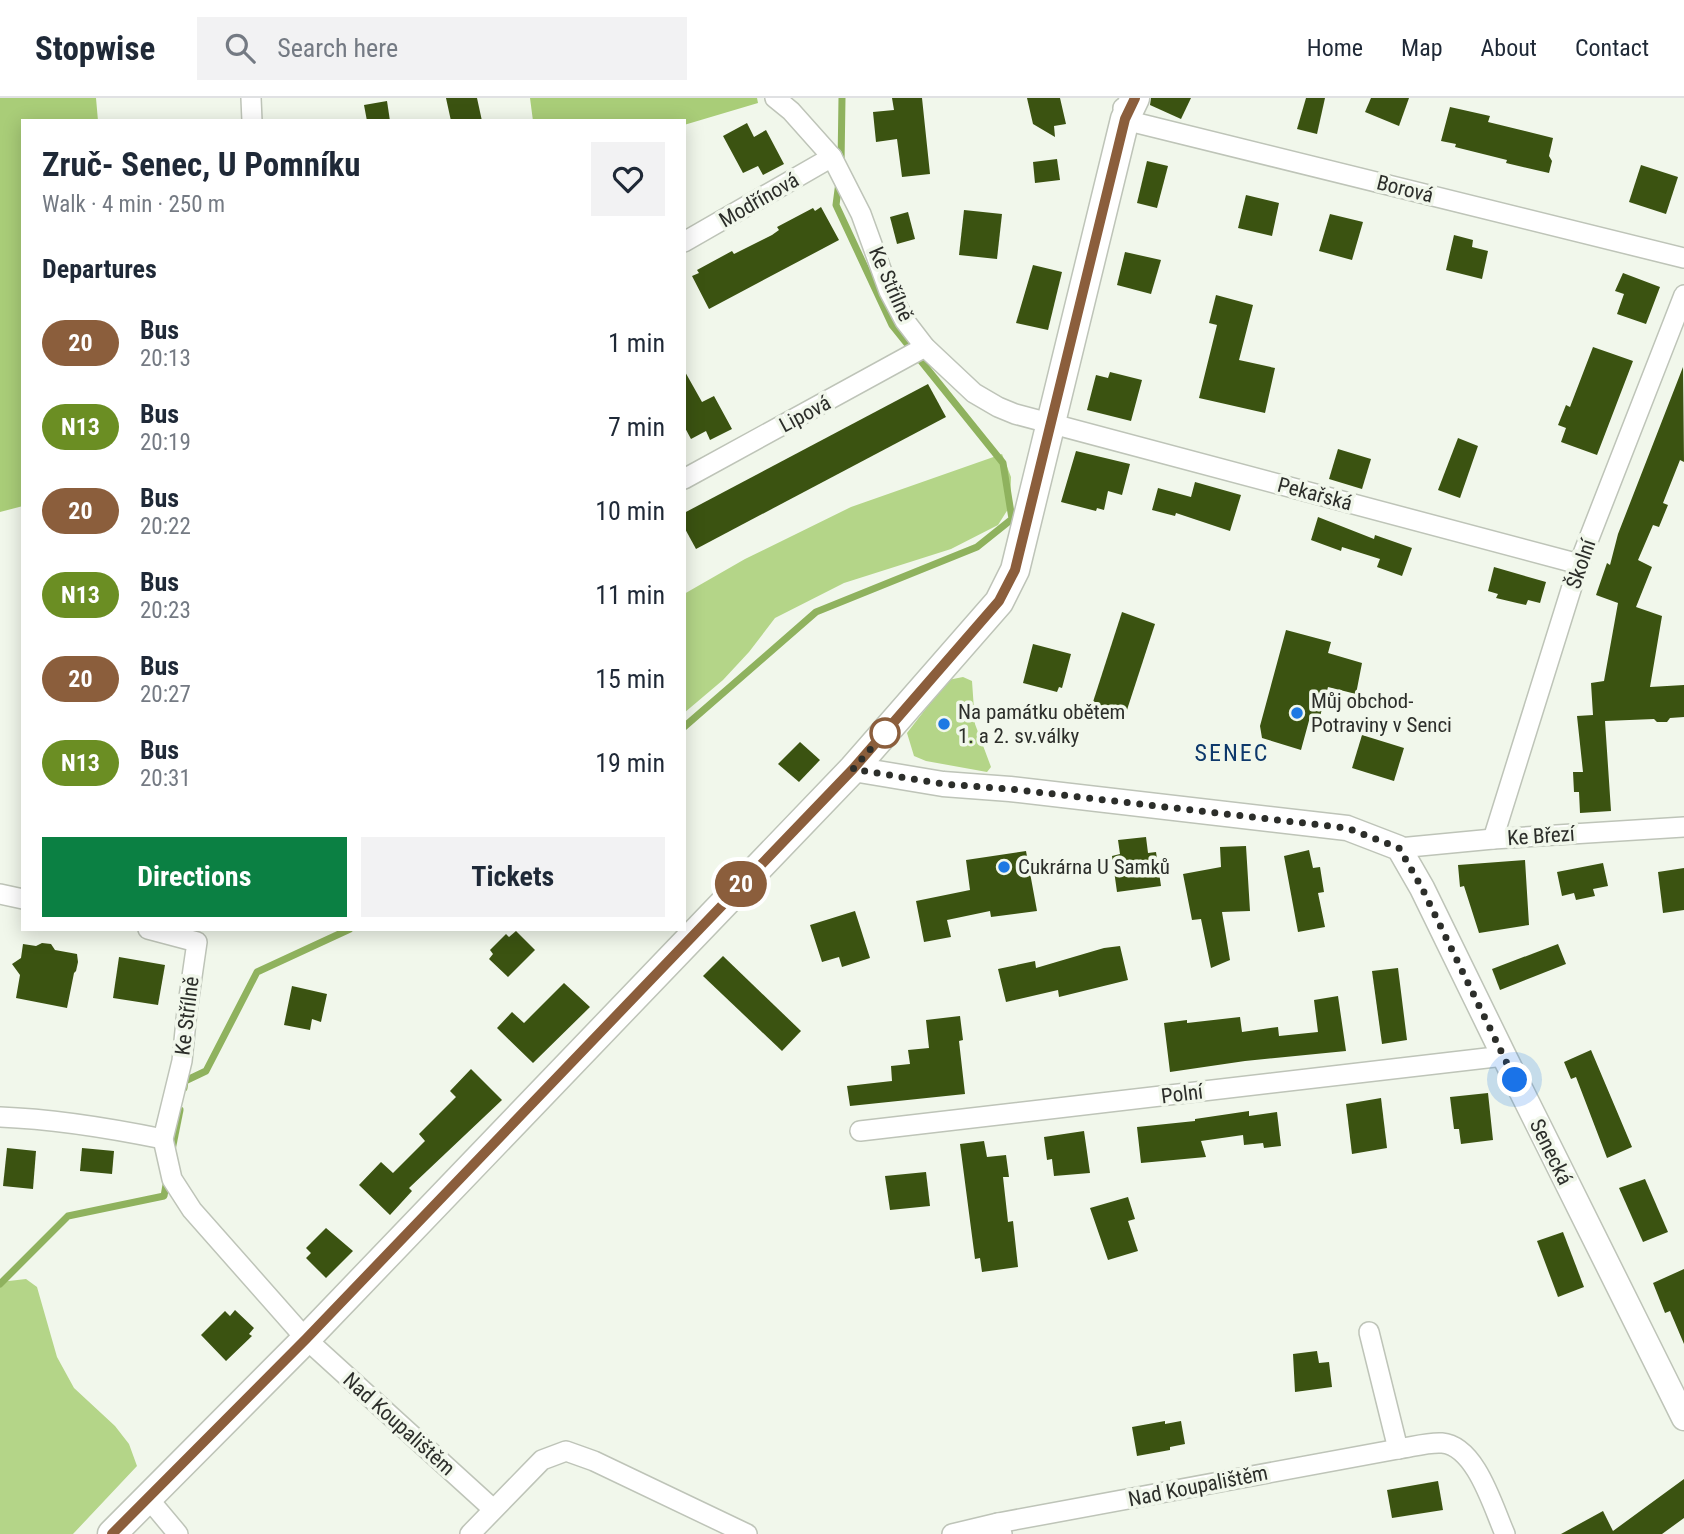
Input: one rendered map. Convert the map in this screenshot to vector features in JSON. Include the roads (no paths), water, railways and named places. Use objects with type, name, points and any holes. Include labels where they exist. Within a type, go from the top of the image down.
[{"type":"main road","points":[[112,1534],[306,1339],[853,769],[999,601],[1015,570],[1127,105]]},
{"type":"street","points":[[251,98],[252,119]]},
{"type":"street","name":"Ke Střílně","points":[[775,98],[791,111],[832,157],[861,214],[897,307],[925,347],[984,400],[1015,414],[1051,423]]},
{"type":"street","name":"Borová","points":[[1127,105],[1684,258]]},
{"type":"street","name":"Modřínová","points":[[686,241],[832,157]]},
{"type":"street","name":"Školní","points":[[1493,839],[1579,564],[1684,295]]},
{"type":"street","name":"Lipová","points":[[686,478],[925,347]]},
{"type":"street","name":"Pekařská","points":[[1051,423],[1579,564]]},
{"type":"street","points":[[853,769],[943,784],[1010,789],[1347,828],[1399,848]]},
{"type":"street","name":"Ke Březí","points":[[1399,848],[1684,827]]},
{"type":"street","name":"Senecká","points":[[1399,848],[1422,888],[1684,1418]]},
{"type":"street","points":[[0,894],[21,899]]},
{"type":"street","name":"Ke Střílně","points":[[162,931],[198,936],[182,1061],[163,1139],[172,1179],[192,1210],[306,1339]]},
{"type":"street","name":"Polní","points":[[860,1131],[1504,1056]]},
{"type":"street","points":[[0,1117],[32,1118],[122,1130],[163,1139]]},
{"type":"street","points":[[1369,1332],[1398,1449]]},
{"type":"street","name":"Nad Koupalištěm","points":[[306,1339],[493,1509]]},
{"type":"street","name":"Nad Koupalištěm","points":[[952,1534],[1000,1529],[1398,1449],[1442,1443],[1458,1448],[1471,1460],[1505,1534]]},
{"type":"street","points":[[470,1534],[542,1460],[566,1451],[594,1461],[747,1534]]},
{"type":"street","points":[[147,1497],[178,1534]]},
{"type":"waterway","points":[[841,164],[842,98]]},
{"type":"waterway","points":[[686,725],[816,612],[977,547],[1012,519],[1003,463],[892,325],[836,205],[839,182]]},
{"type":"waterway","points":[[184,1088],[185,1081],[206,1071],[257,972],[346,931]]},
{"type":"waterway","points":[[172,1150],[180,1110]]},
{"type":"waterway","points":[[0,1284],[68,1216],[164,1196],[167,1179]]},
{"type":"place","name":"Můj obchod- Potraviny v Senci","points":[[1297,713]]},
{"type":"place","name":"Na památku obětem 1. a 2. sv.války","points":[[944,724]]},
{"type":"place","name":"Cukrárna U Samků","points":[[1004,867]]},
{"type":"district","name":"SENEC","points":[[1232,753]]}]
